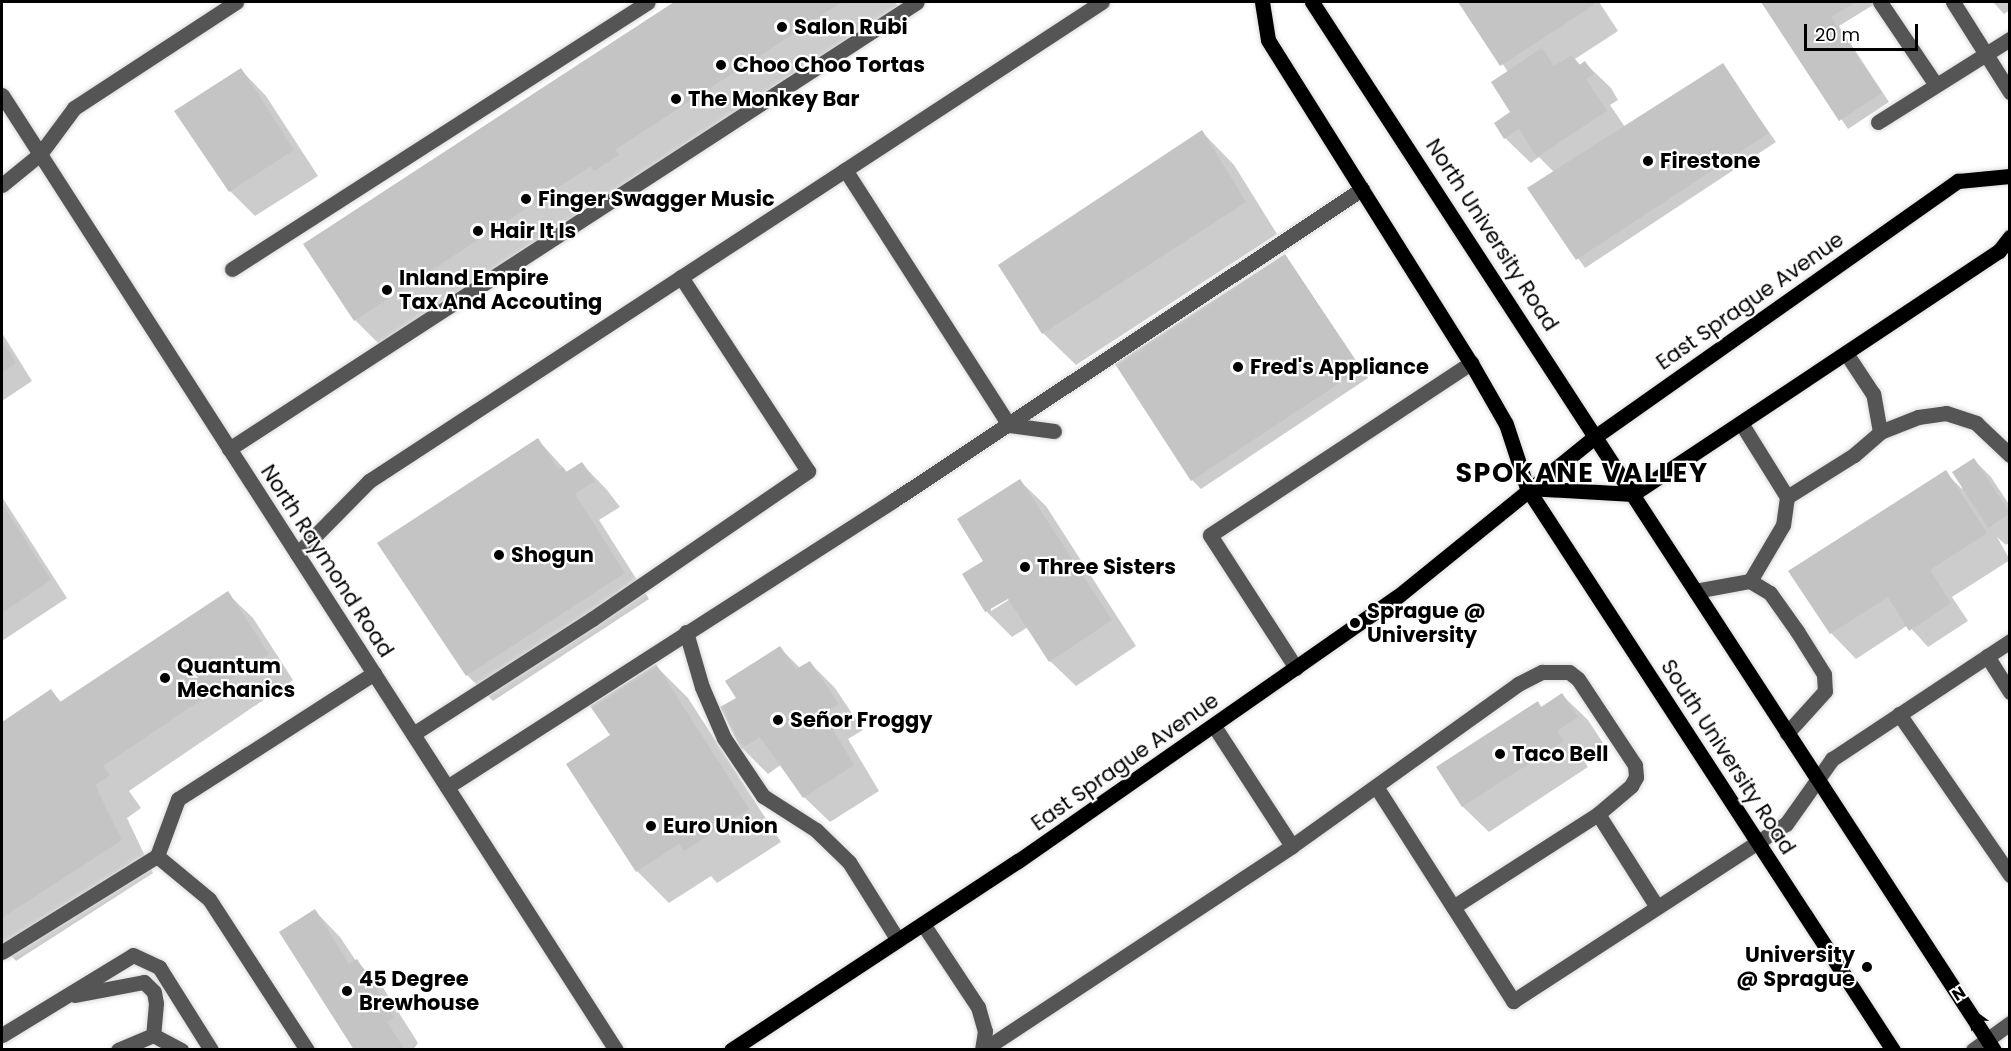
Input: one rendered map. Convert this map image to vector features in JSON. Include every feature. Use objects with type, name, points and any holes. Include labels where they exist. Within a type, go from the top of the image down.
[{"type":"main road","points":[[1262,2],[1268,40],[1472,363],[1506,424],[1527,488],[1633,494],[1999,251],[2010,237]]},
{"type":"main road","name":"North University Road","points":[[1312,2],[1633,494]]},
{"type":"main road","name":"East Sprague Avenue","points":[[731,1050],[923,924],[1214,726],[1397,597],[1527,488],[1596,436],[1958,181],[2010,176]]},
{"type":"main road","name":"South University Road","points":[[1527,488],[1893,1050]]},
{"type":"main road","points":[[1633,494],[1816,780],[1991,1044]]},
{"type":"street","points":[[2,185],[40,154],[74,108],[236,2]]},
{"type":"street","points":[[232,269],[648,2]]},
{"type":"street","points":[[230,448],[917,2]]},
{"type":"street","points":[[297,554],[369,481],[1102,2]]},
{"type":"street","points":[[1880,2],[1936,85]]},
{"type":"street","points":[[1953,2],[2010,92]]},
{"type":"street","points":[[1878,122],[2010,39]]},
{"type":"street","name":"North Raymond Road","points":[[2,95],[616,1050]]},
{"type":"street","points":[[845,170],[1009,425],[1054,431]]},
{"type":"street","points":[[447,787],[1009,425],[1362,189]]},
{"type":"street","points":[[413,734],[592,619],[808,471],[681,277]]},
{"type":"street","points":[[1846,353],[1873,394],[1880,432]]},
{"type":"street","points":[[1296,668],[1210,535],[1472,363]]},
{"type":"street","points":[[1787,497],[1854,455],[1880,432],[1918,417],[1946,413],[1976,423],[2010,455]]},
{"type":"street","points":[[1741,423],[1787,497],[1783,525],[1750,581]]},
{"type":"street","points":[[1695,591],[1750,581],[1770,593],[1824,674],[1826,691],[1786,733]]},
{"type":"street","points":[[686,632],[702,687],[724,738],[764,796],[816,830],[849,862],[898,940]]},
{"type":"street","points":[[1377,788],[1514,1001],[1786,825],[1799,811],[1816,780],[1832,759],[2010,641]]},
{"type":"street","points":[[1987,656],[2010,692]]},
{"type":"street","points":[[983,1050],[1377,788],[1412,756],[1518,684],[1556,669],[1578,679],[1635,765],[1636,777],[1631,786],[1598,814],[1453,907]]},
{"type":"street","points":[[2,952],[157,856],[178,799],[374,673]]},
{"type":"street","points":[[1899,714],[2010,875]]},
{"type":"street","points":[[1214,726],[1292,846]]},
{"type":"street","points":[[1598,814],[1657,907]]},
{"type":"street","points":[[157,856],[208,900],[307,1050]]},
{"type":"street","points":[[923,924],[978,1007],[985,1031],[983,1050]]},
{"type":"street","points":[[2,1035],[133,954],[159,967],[211,1050]]},
{"type":"street","points":[[63,998],[144,982],[154,992],[156,1003],[153,1035]]},
{"type":"street","points":[[1973,1050],[1991,1044],[2010,1023]]},
{"type":"street","points":[[118,1050],[153,1035]]},
{"type":"street","points":[[153,1035],[181,1050]]},
{"type":"building","points":[[674,2],[842,2],[615,150],[619,155],[594,171],[591,166],[354,321],[303,244]]},
{"type":"building","points":[[1458,2],[1592,2],[1594,5],[1500,66]]},
{"type":"building","points":[[1761,2],[1856,2],[1831,17],[1882,93],[1839,121]]},
{"type":"building","points":[[1542,48],[1554,66],[1572,55],[1579,65],[1585,61],[1594,74],[1586,79],[1607,111],[1537,157],[1519,129],[1504,139],[1494,123],[1510,112],[1491,82]]},
{"type":"building","name":"Firestone","points":[[1723,63],[1769,133],[1576,260],[1527,188]]},
{"type":"building","points":[[241,68],[294,150],[229,192],[174,111]]},
{"type":"building","points":[[1202,130],[1246,202],[1042,334],[998,265]]},
{"type":"building","name":"Fred's Appliance","points":[[1285,254],[1361,369],[1191,481],[1115,364]]},
{"type":"building","points":[[2,341],[16,363],[2,372]]},
{"type":"building","name":"Shogun","points":[[538,438],[558,469],[563,467],[566,472],[582,462],[595,481],[575,494],[625,573],[466,676],[377,543]]},
{"type":"building","points":[[1974,458],[2010,513],[1988,528],[1952,472]]},
{"type":"building","points":[[1946,470],[1987,533],[1930,570],[1951,603],[1909,631],[1888,597],[1830,634],[1788,571]]},
{"type":"building","name":"Three Sisters","points":[[1020,479],[1112,620],[1049,662],[1008,599],[985,612],[962,574],[983,561],[957,519]]},
{"type":"building","points":[[2,504],[51,580],[2,613]]},
{"type":"building","points":[[228,591],[269,654],[103,766],[110,775],[95,785],[122,840],[2,918],[2,722],[51,689],[60,702]]},
{"type":"building","name":"Señor Froggy","points":[[780,646],[796,669],[810,661],[839,704],[823,713],[854,765],[803,798],[760,737],[741,749],[720,707],[736,698],[725,681]]},
{"type":"building","points":[[656,664],[749,809],[684,851],[679,844],[636,872],[566,764],[610,735],[590,706]]},
{"type":"building","name":"Taco Bell","points":[[1562,693],[1578,717],[1557,731],[1564,741],[1462,807],[1436,767],[1538,701],[1541,707]]},
{"type":"building","name":"45 Degree Brewhouse","points":[[315,909],[349,964],[357,959],[394,1017],[387,1022],[405,1050],[354,1050],[279,932]]},
{"type":"place","name":"Salon Rubi","points":[[782,27]]},
{"type":"place","name":"Choo Choo Tortas","points":[[721,65]]},
{"type":"place","name":"The Monkey Bar","points":[[676,99]]},
{"type":"place","name":"Firestone","points":[[1648,161]]},
{"type":"place","name":"Finger Swagger Music","points":[[526,199]]},
{"type":"place","name":"Hair It Is","points":[[478,231]]},
{"type":"place","name":"Inland Empire Tax And Accouting","points":[[387,290]]},
{"type":"place","name":"Fred's Appliance","points":[[1238,367]]},
{"type":"place","name":"Shogun","points":[[499,555]]},
{"type":"place","name":"Three Sisters","points":[[1025,567]]},
{"type":"place","name":"Sprague @ University","points":[[1355,623]]},
{"type":"place","name":"Quantum Mechanics","points":[[165,678]]},
{"type":"place","name":"Señor Froggy","points":[[778,720]]},
{"type":"place","name":"Taco Bell","points":[[1500,754]]},
{"type":"place","name":"Euro Union","points":[[651,826]]},
{"type":"place","name":"University @ Sprague","points":[[1867,967]]},
{"type":"place","name":"45 Degree Brewhouse","points":[[347,991]]},
{"type":"district","name":"SPOKANE VALLEY","points":[[1582,473]]}]
